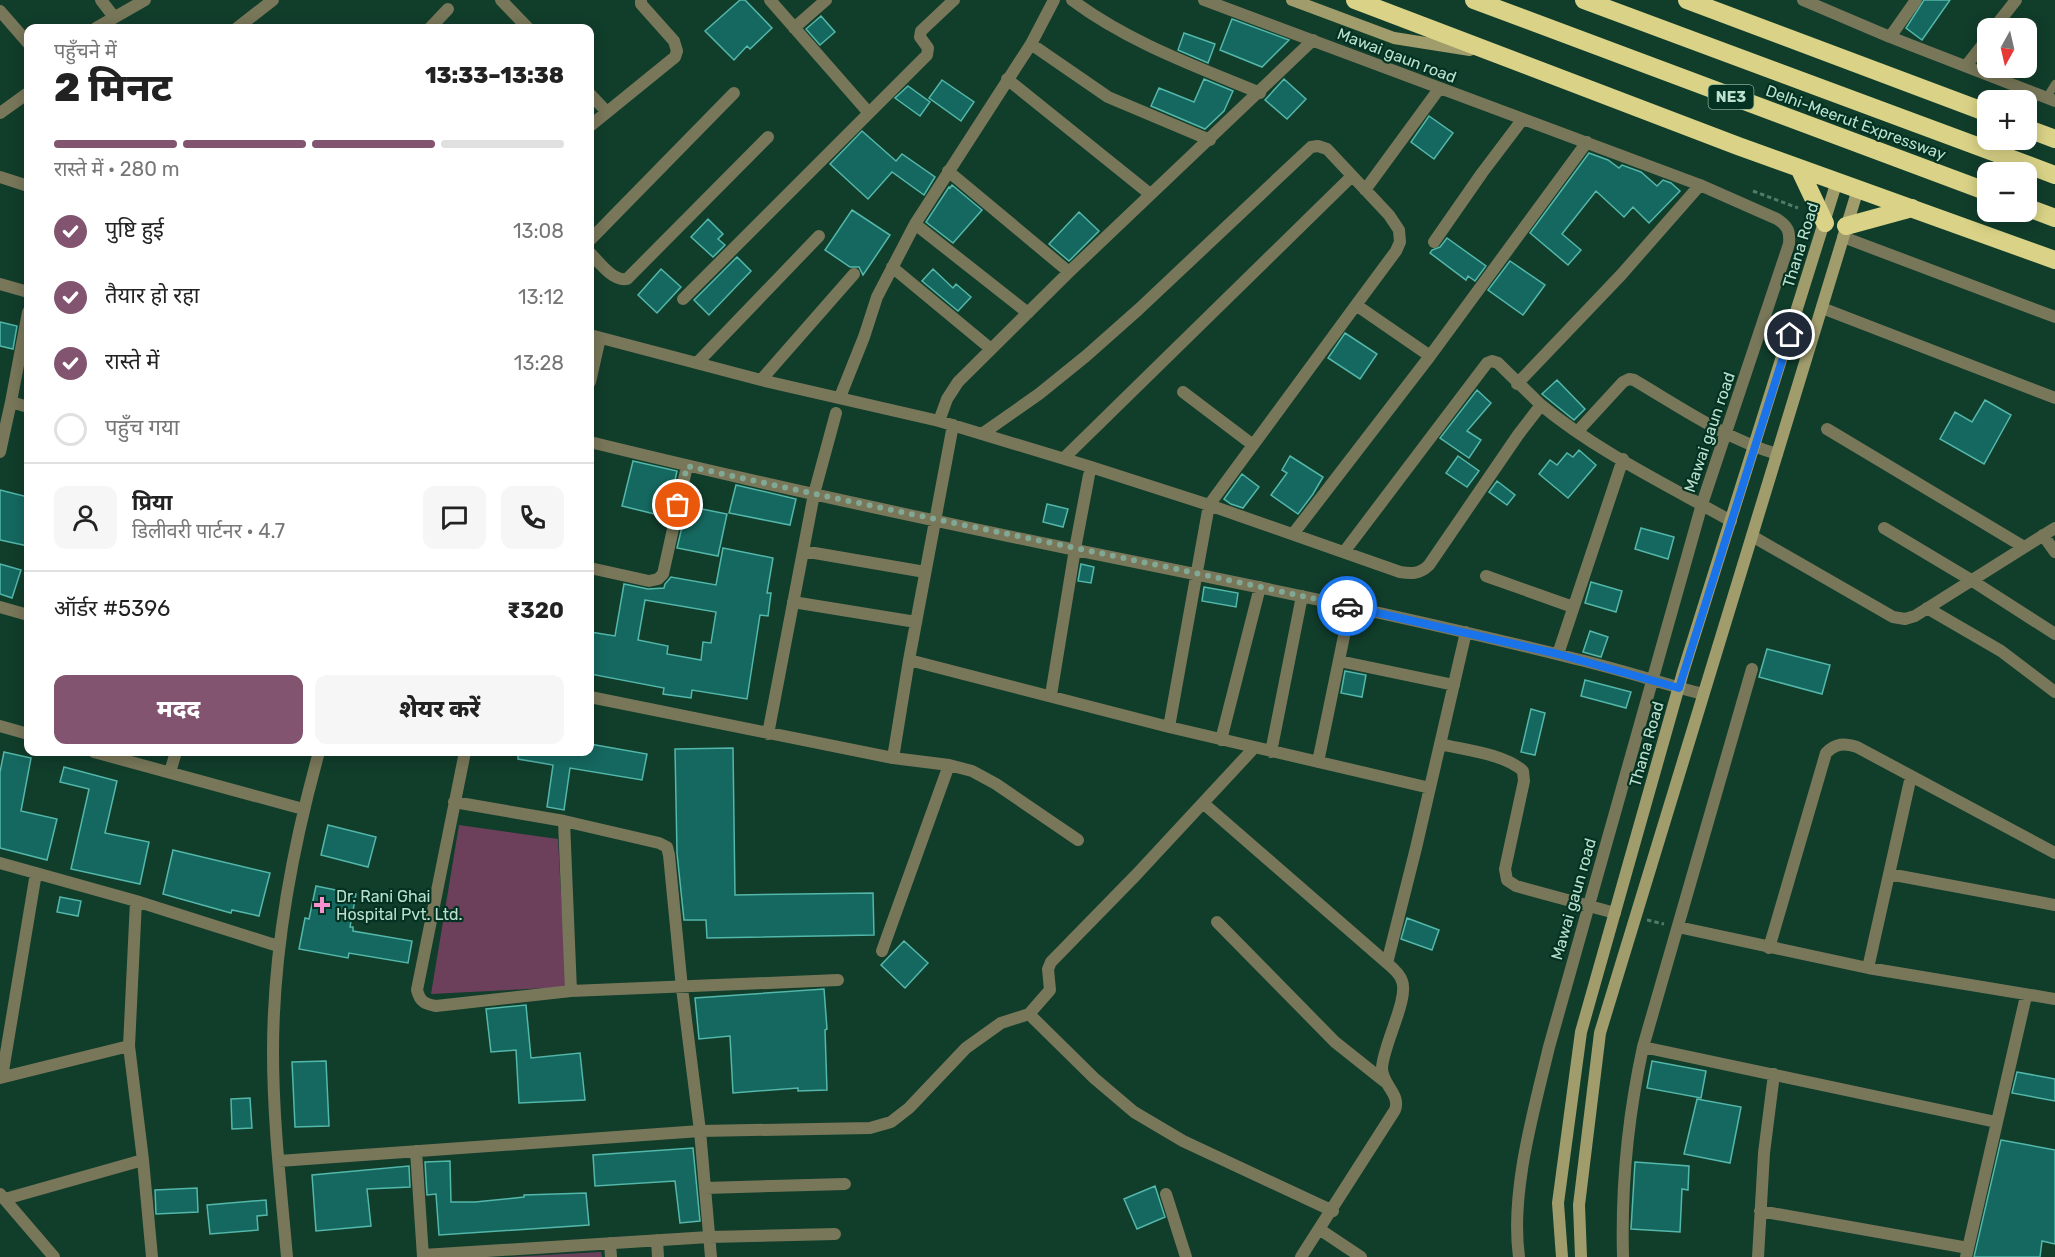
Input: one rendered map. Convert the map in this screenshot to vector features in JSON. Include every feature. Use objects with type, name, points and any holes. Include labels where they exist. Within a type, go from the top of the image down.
[{"type":"highway","points":[[1355,0],[1799,168],[2055,260]]},
{"type":"highway","name":"Delhi-Meerut Expressway","points":[[1474,0],[1977,188]]},
{"type":"highway","name":"Delhi-Meerut Expressway","points":[[1584,0],[2055,176]]},
{"type":"highway","points":[[1687,0],[1977,109]]},
{"type":"highway","points":[[2037,132],[2055,139]]},
{"type":"highway","points":[[1799,168],[1825,223]]},
{"type":"highway","points":[[1845,231],[1912,208]]},
{"type":"street","points":[[101,0],[114,17]]},
{"type":"street","points":[[103,24],[145,0]]},
{"type":"street","points":[[242,24],[273,0]]},
{"type":"street","points":[[501,0],[524,24]]},
{"type":"street","points":[[594,123],[675,57],[678,51],[674,41],[641,4],[641,0]]},
{"type":"street","points":[[770,0],[869,113]]},
{"type":"street","points":[[794,28],[826,0]]},
{"type":"street","points":[[683,299],[927,55],[928,48],[921,37],[921,31],[954,0]]},
{"type":"street","points":[[840,397],[877,297],[915,224],[1031,44],[1054,0]]},
{"type":"street","points":[[1072,0],[1092,16],[1126,35],[1260,93]]},
{"type":"street","name":"Mawai gaun road","points":[[1204,0],[1700,185],[1777,219],[1786,225],[1790,234],[1790,244],[1702,504],[1654,681],[1549,1047],[1529,1128],[1519,1194],[1519,1257]]},
{"type":"street","points":[[1292,0],[1394,38],[1494,53]]},
{"type":"street","points":[[1803,0],[1890,37],[2051,99]]},
{"type":"street","points":[[1890,37],[1916,0]]},
{"type":"street","points":[[2002,18],[2016,0]]},
{"type":"street","points":[[434,24],[448,9]]},
{"type":"street","points":[[0,11],[24,38]]},
{"type":"street","points":[[939,421],[947,399],[958,382],[1150,194],[1314,40]]},
{"type":"street","points":[[1031,44],[1107,97],[1210,140]]},
{"type":"street","points":[[1966,66],[1977,52]]},
{"type":"street","points":[[1007,79],[1150,194]]},
{"type":"street","points":[[1365,190],[1439,89]]},
{"type":"street","points":[[594,236],[734,93]]},
{"type":"street","points":[[0,113],[24,96]]},
{"type":"street","points":[[594,98],[607,112]]},
{"type":"street","points":[[1434,242],[1521,120]]},
{"type":"street","points":[[594,257],[615,277],[621,280],[627,279],[768,137]]},
{"type":"street","points":[[1293,534],[1430,356],[1587,142]]},
{"type":"street","points":[[982,434],[1039,394],[1086,356],[1311,147],[1318,146],[1327,150],[1389,215],[1399,230],[1400,242],[1395,252],[1209,505],[1169,727]]},
{"type":"street","points":[[948,171],[1069,272]]},
{"type":"street","points":[[0,177],[24,185]]},
{"type":"street","points":[[1064,458],[1352,177]]},
{"type":"street","name":"Thana Road","points":[[1562,1257],[1558,1203],[1581,1032],[1679,688],[1837,181]]},
{"type":"street","points":[[1517,384],[1621,275],[1700,185]]},
{"type":"street","points":[[1581,1257],[1579,1205],[1600,1033],[1858,189]]},
{"type":"street","points":[[915,224],[1028,313]]},
{"type":"street","points":[[1845,231],[2055,317]]},
{"type":"street","points":[[697,363],[819,236]]},
{"type":"street","points":[[892,267],[991,349]]},
{"type":"street","points":[[761,380],[854,274]]},
{"type":"street","points":[[0,284],[24,291]]},
{"type":"street","points":[[1356,305],[1430,356]]},
{"type":"street","points":[[1822,308],[2053,400]]},
{"type":"street","points":[[0,452],[24,333]]},
{"type":"street","points":[[595,337],[761,380],[953,425],[1064,458],[1209,505],[1400,572],[1414,574],[1424,570],[1541,405]]},
{"type":"street","points":[[1344,552],[1487,363],[1492,361],[1498,363],[1541,405],[1577,432],[1731,521]]},
{"type":"street","points":[[1577,432],[1623,382],[1629,379],[1726,433],[1754,447],[1777,454]]},
{"type":"street","points":[[1183,392],[1253,445]]},
{"type":"street","points":[[11,402],[24,406]]},
{"type":"street","points":[[768,734],[814,494],[836,413]]},
{"type":"street","points":[[893,758],[934,520],[953,425]]},
{"type":"street","points":[[1827,429],[2024,547]]},
{"type":"street","points":[[594,443],[814,494],[1198,573],[1466,632],[1558,654],[1703,694]]},
{"type":"street","points":[[1558,654],[1623,459]]},
{"type":"street","points":[[594,569],[649,581],[658,579],[663,574],[687,466]]},
{"type":"street","points":[[1051,695],[1089,475]]},
{"type":"street","points":[[1884,528],[2055,634]]},
{"type":"street","points":[[1752,536],[1893,617],[1905,619],[1927,609],[2055,528]]},
{"type":"street","points":[[2043,536],[2055,552]]},
{"type":"street","points":[[803,551],[925,572]]},
{"type":"street","points":[[1486,576],[1574,607]]},
{"type":"street","points":[[1221,740],[1260,587]]},
{"type":"street","points":[[1271,752],[1302,596]]},
{"type":"street","points":[[793,602],[916,622]]},
{"type":"street","points":[[1318,762],[1350,607]]},
{"type":"street","points":[[0,608],[24,614]]},
{"type":"street","points":[[1927,609],[2001,651],[2055,692]]},
{"type":"street","points":[[1387,963],[1466,632]]},
{"type":"street","points":[[909,660],[1221,740],[1430,788]]},
{"type":"street","points":[[1339,661],[1454,685]]},
{"type":"street","points":[[1623,1257],[1625,1164],[1632,1097],[1643,1047],[1752,669]]},
{"type":"street","points":[[594,698],[768,734],[972,771],[996,784],[1078,840]]},
{"type":"street","points":[[0,726],[24,733]]},
{"type":"street","points":[[1440,744],[1503,759],[1516,764],[1523,771],[1524,781],[1505,869],[1507,880],[1516,886],[1615,913]]},
{"type":"street","points":[[1769,948],[1826,753],[1832,746],[1844,744],[1857,747],[2055,854]]},
{"type":"street","points":[[279,1161],[700,1131],[870,1128],[891,1122],[909,1108],[966,1048],[986,1032],[1001,1023],[1029,1014],[1050,990],[1048,969],[1051,962],[1254,748]]},
{"type":"street","points":[[109,756],[303,809]]},
{"type":"street","points":[[170,772],[175,756]]},
{"type":"street","points":[[286,1257],[273,1052],[278,946],[303,809],[318,756]]},
{"type":"street","points":[[464,756],[417,990],[420,999],[426,1004],[436,1006],[571,991],[838,980]]},
{"type":"street","points":[[882,951],[949,765]]},
{"type":"street","points":[[1868,968],[1911,776]]},
{"type":"street","points":[[454,802],[564,821],[659,843],[667,847],[700,1131],[711,1257]]},
{"type":"street","points":[[1203,804],[1399,974],[1403,983],[1403,995],[1384,1054],[1382,1068],[1384,1081]]},
{"type":"street","points":[[564,821],[571,991]]},
{"type":"street","points":[[0,863],[136,901],[278,946]]},
{"type":"street","points":[[36,873],[1,1078],[129,1046]]},
{"type":"street","points":[[1889,874],[2055,905]]},
{"type":"street","points":[[136,901],[129,1046],[152,1257]]},
{"type":"street","points":[[1217,922],[1335,1042],[1384,1081],[1397,1099],[1395,1110],[1333,1211],[1301,1257]]},
{"type":"street","points":[[1678,927],[1868,968],[2055,999]]},
{"type":"street","points":[[1760,1211],[1967,1253],[2026,996]]},
{"type":"street","points":[[1029,1014],[1094,1078],[1134,1112],[1183,1141],[1333,1211]]},
{"type":"street","points":[[1643,1047],[1996,1122]]},
{"type":"street","points":[[1758,1257],[1764,1152],[1774,1074]]},
{"type":"street","points":[[416,1151],[423,1256],[708,1237],[834,1234]]},
{"type":"street","points":[[54,1257],[3,1196],[143,1160]]},
{"type":"street","points":[[705,1188],[845,1184]]},
{"type":"street","points":[[1166,1194],[1186,1257]]},
{"type":"street","points":[[1319,1228],[1361,1257]]},
{"type":"street","points":[[657,1240],[658,1257]]},
{"type":"street","points":[[610,1243],[611,1257]]},
{"type":"lane","points":[[2051,99],[2055,84]]},
{"type":"path","points":[[1636,918],[1678,927]]},
{"type":"shaded area","points":[[459,825],[558,839],[566,987],[431,994]]},
{"type":"shaded area","points":[[601,1252],[602,1257],[509,1257]]},
{"type":"building","points":[[740,0],[745,0],[772,28],[750,49],[747,46],[734,60],[705,31]]},
{"type":"building","points":[[1924,0],[1950,0],[1922,40],[1906,28]]},
{"type":"building","points":[[821,16],[835,32],[820,45],[806,29]]},
{"type":"building","points":[[1232,19],[1289,40],[1262,67],[1220,50]]},
{"type":"building","points":[[1184,33],[1215,44],[1208,63],[1178,50]]},
{"type":"building","points":[[1204,79],[1233,91],[1224,111],[1205,129],[1151,106],[1159,88],[1194,102]]},
{"type":"building","points":[[1284,79],[1306,99],[1287,119],[1265,100]]},
{"type":"building","points":[[942,80],[974,102],[961,121],[929,98]]},
{"type":"building","points":[[908,86],[930,102],[920,116],[895,98]]},
{"type":"building","points":[[1429,116],[1453,133],[1434,159],[1411,142]]},
{"type":"building","points":[[862,131],[896,161],[902,154],[935,177],[924,195],[892,172],[868,199],[830,164]]},
{"type":"building","points":[[1589,153],[1608,160],[1619,168],[1622,165],[1641,172],[1657,186],[1663,180],[1671,183],[1680,191],[1649,223],[1633,207],[1624,217],[1596,191],[1562,234],[1581,250],[1568,265],[1530,233]]},
{"type":"building","points":[[952,185],[982,210],[953,243],[926,222]]},
{"type":"building","points":[[852,210],[890,235],[863,275],[859,267],[850,267],[825,250]]},
{"type":"building","points":[[1079,212],[1099,231],[1069,261],[1049,244]]},
{"type":"building","points":[[708,219],[723,234],[718,239],[725,245],[713,257],[691,237]]},
{"type":"building","points":[[1447,238],[1486,266],[1475,281],[1468,276],[1466,280],[1430,253],[1440,247]]},
{"type":"building","points":[[737,257],[751,271],[709,315],[694,300]]},
{"type":"building","points":[[1510,261],[1545,285],[1523,315],[1488,290]]},
{"type":"building","points":[[661,269],[681,287],[657,313],[638,295]]},
{"type":"building","points":[[933,269],[953,288],[956,284],[971,297],[958,311],[922,281]]},
{"type":"building","points":[[0,322],[17,326],[13,349],[0,346]]},
{"type":"building","points":[[1345,333],[1377,354],[1360,379],[1328,358]]},
{"type":"building","points":[[1557,380],[1585,409],[1574,420],[1542,394]]},
{"type":"building","points":[[1477,390],[1491,403],[1467,431],[1481,440],[1469,458],[1440,438]]},
{"type":"building","points":[[1985,400],[2011,415],[1984,464],[1940,439],[1955,412],[1972,422]]},
{"type":"building","points":[[1579,450],[1596,465],[1568,498],[1539,474],[1550,460],[1557,465],[1567,453],[1573,457]]},
{"type":"building","points":[[1290,456],[1323,477],[1298,514],[1271,495],[1287,473],[1282,470]]},
{"type":"building","points":[[1458,456],[1479,471],[1467,487],[1446,473]]},
{"type":"building","points":[[633,461],[677,471],[667,517],[622,506]]},
{"type":"building","points":[[1242,474],[1259,487],[1243,508],[1224,499]]},
{"type":"building","points":[[1497,481],[1515,495],[1507,505],[1489,492]]},
{"type":"building","points":[[736,485],[796,499],[790,525],[729,513]]},
{"type":"building","points":[[0,490],[24,496],[24,545],[0,540]]},
{"type":"building","points":[[1047,504],[1068,509],[1063,527],[1043,522]]},
{"type":"building","points":[[687,506],[727,514],[718,556],[677,548]]},
{"type":"building","points":[[1641,528],[1674,537],[1668,559],[1635,549]]},
{"type":"building","points":[[723,548],[773,558],[767,593],[771,593],[768,616],[760,615],[747,699],[692,690],[691,698],[663,694],[664,688],[594,675],[594,633],[615,636],[624,584],[648,589],[664,588],[671,577],[716,585]],"holes":[[[645,600],[716,612],[711,643],[703,642],[701,660],[667,654],[668,646],[638,640]]]},
{"type":"building","points":[[0,564],[21,570],[12,598],[0,594]]},
{"type":"building","points":[[1081,564],[1094,567],[1091,583],[1078,581]]},
{"type":"building","points":[[1591,582],[1622,591],[1616,612],[1585,603]]},
{"type":"building","points":[[1204,587],[1238,593],[1236,607],[1202,601]]},
{"type":"building","points":[[1590,631],[1608,637],[1601,657],[1583,652]]},
{"type":"building","points":[[1767,649],[1830,665],[1822,694],[1759,677]]},
{"type":"building","points":[[1345,671],[1366,675],[1362,697],[1341,693]]},
{"type":"building","points":[[1585,680],[1631,692],[1626,708],[1581,696]]},
{"type":"building","points":[[1531,709],[1545,713],[1535,755],[1521,752]]},
{"type":"building","points":[[594,745],[647,754],[642,780],[570,768],[564,810],[547,807],[553,765],[518,759],[518,756],[594,756]]},
{"type":"building","points":[[733,748],[735,895],[873,893],[874,935],[707,938],[706,920],[684,920],[677,853],[675,749]]},
{"type":"building","points":[[4,752],[31,758],[21,811],[57,819],[47,860],[0,848],[0,772]]},
{"type":"building","points":[[64,767],[117,781],[105,833],[149,842],[140,884],[71,869],[89,789],[60,782]]},
{"type":"building","points":[[328,825],[376,837],[368,867],[321,855]]},
{"type":"building","points":[[173,850],[270,873],[259,916],[232,910],[231,913],[163,894]]},
{"type":"building","points":[[316,886],[356,894],[350,927],[353,927],[353,931],[412,941],[408,963],[349,953],[348,958],[299,949],[305,918],[309,919]]},
{"type":"building","points":[[60,897],[81,901],[78,916],[57,912]]},
{"type":"building","points":[[1407,918],[1439,930],[1432,950],[1401,939]]},
{"type":"building","points":[[904,941],[928,963],[905,988],[881,965]]},
{"type":"building","points":[[824,989],[827,1029],[825,1030],[827,1090],[798,1091],[798,1088],[733,1093],[730,1036],[699,1039],[695,998]]},
{"type":"building","points":[[526,1005],[531,1058],[580,1053],[585,1100],[519,1103],[516,1050],[491,1052],[486,1009]]},
{"type":"building","points":[[326,1061],[329,1126],[295,1127],[292,1062]]},
{"type":"building","points":[[1652,1061],[1706,1071],[1701,1098],[1647,1088]]},
{"type":"building","points":[[2017,1072],[2055,1079],[2055,1101],[2012,1093]]},
{"type":"building","points":[[250,1098],[252,1128],[232,1129],[231,1099]]},
{"type":"building","points":[[1697,1099],[1741,1107],[1730,1163],[1684,1154]]},
{"type":"building","points":[[2001,1140],[2055,1150],[2055,1244],[2042,1241],[2040,1257],[1974,1257]]},
{"type":"building","points":[[693,1148],[700,1221],[680,1223],[675,1181],[595,1186],[593,1155]]},
{"type":"building","points":[[450,1161],[451,1202],[475,1202],[524,1197],[524,1195],[586,1193],[589,1225],[439,1235],[436,1194],[427,1195],[425,1162]]},
{"type":"building","points":[[1635,1162],[1689,1166],[1688,1190],[1682,1189],[1680,1232],[1631,1229]]},
{"type":"building","points":[[409,1166],[410,1187],[367,1189],[371,1226],[316,1231],[312,1175]]},
{"type":"building","points":[[1155,1186],[1165,1217],[1137,1229],[1124,1199]]},
{"type":"building","points":[[197,1188],[198,1212],[156,1214],[155,1190]]},
{"type":"building","points":[[266,1200],[267,1215],[257,1216],[258,1230],[210,1234],[207,1205]]},
{"type":"way so far","points":[[678,505],[687,466],[1347,606]]},
{"type":"place","name":"Dr. Rani Ghai Hospital Pvt. Ltd.","points":[[322,905]]},
{"type":"route","points":[[1347,606],[1558,654],[1679,688],[1790,335]]}]
